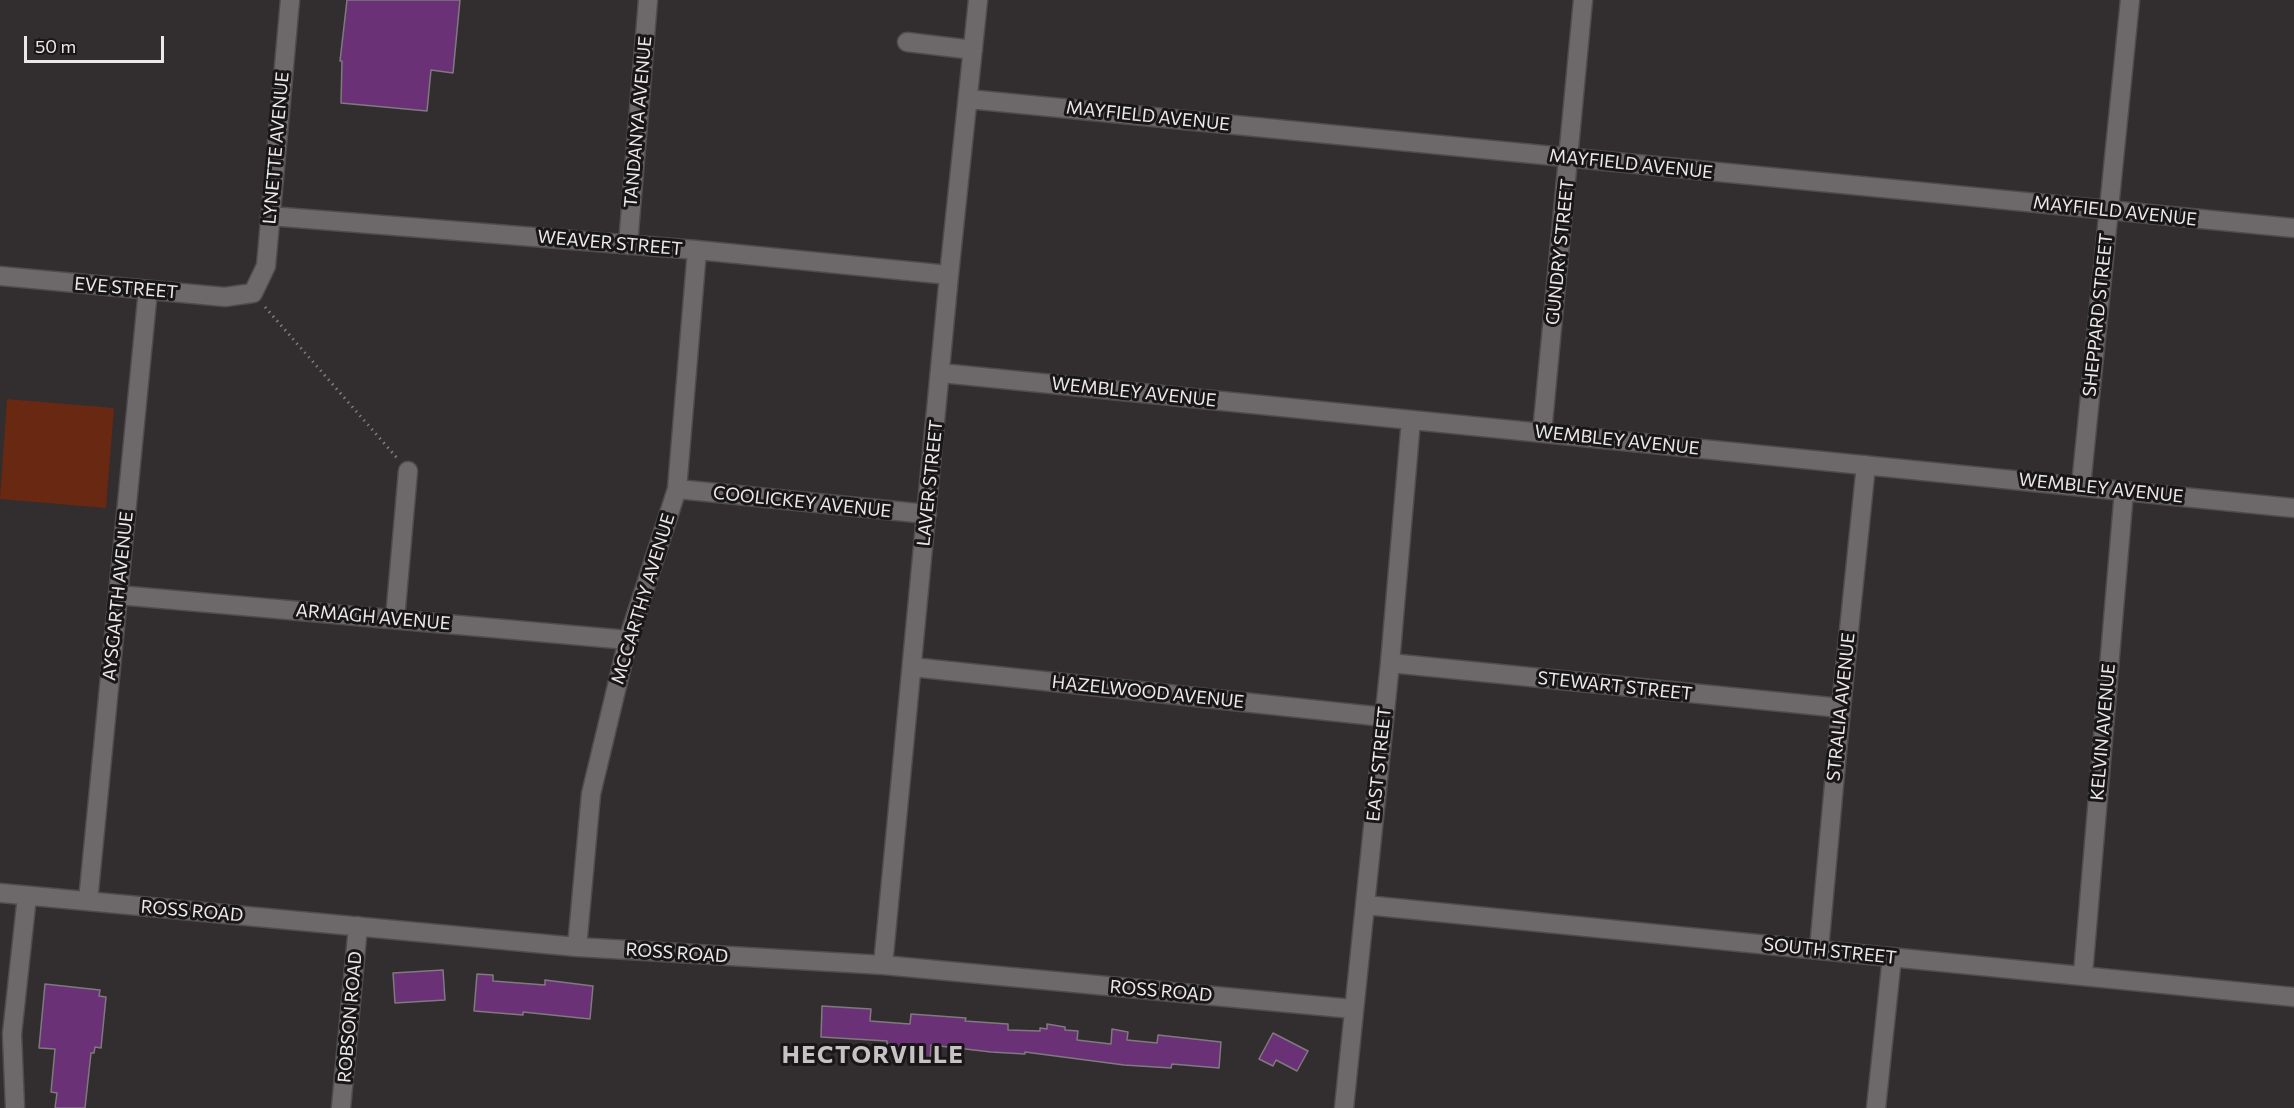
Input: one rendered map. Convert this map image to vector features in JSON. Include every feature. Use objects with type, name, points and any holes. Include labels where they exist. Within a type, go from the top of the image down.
[{"type":"street","name":"LYNETTE AVENUE","points":[[253,293],[266,266],[290,0]]},
{"type":"street","name":"TANDANYA AVENUE","points":[[628,244],[648,0]]},
{"type":"street","name":"LAVER STREET","points":[[883,965],[949,275],[978,0]]},
{"type":"street","name":"GUNDRY STREET","points":[[1542,433],[1583,0]]},
{"type":"street","name":"SHEPPARD STREET","points":[[2081,486],[2130,0]]},
{"type":"street","points":[[907,42],[973,50]]},
{"type":"street","name":"MAYFIELD AVENUE","points":[[968,99],[2294,228]]},
{"type":"street","name":"WEAVER STREET","points":[[270,216],[628,244],[949,275]]},
{"type":"street","name":"MCCARTHY AVENUE","points":[[577,947],[591,794],[628,640],[677,489],[697,250]]},
{"type":"street","name":"EVE STREET","points":[[0,276],[225,297],[253,293]]},
{"type":"street","name":"AYSGARTH AVENUE","points":[[88,901],[148,290]]},
{"type":"street","name":"WEMBLEY AVENUE","points":[[940,373],[2294,508]]},
{"type":"street","name":"EAST STREET","points":[[1344,1108],[1390,663],[1411,420]]},
{"type":"street","name":"STRALIA AVENUE","points":[[1819,949],[1866,465]]},
{"type":"street","points":[[395,619],[408,471]]},
{"type":"street","name":"COOLICKEY AVENUE","points":[[677,489],[927,514]]},
{"type":"street","name":"KELVIN AVENUE","points":[[2083,974],[2124,491]]},
{"type":"street","name":"ARMAGH AVENUE","points":[[118,595],[628,640]]},
{"type":"street","name":"STEWART STREET","points":[[1390,663],[1841,708]]},
{"type":"street","name":"HAZELWOOD AVENUE","points":[[912,667],[1384,717]]},
{"type":"street","name":"ROSS ROAD","points":[[0,893],[577,947],[883,965],[1353,1009]]},
{"type":"street","points":[[15,1108],[12,1034],[27,896]]},
{"type":"street","name":"SOUTH STREET","points":[[1365,905],[2083,974],[2294,997]]},
{"type":"street","name":"ROBSON ROAD","points":[[341,1108],[358,926]]},
{"type":"street","points":[[1876,1108],[1892,957]]},
{"type":"path","points":[[253,293],[408,471]]},
{"type":"shaded area","points":[[7,399],[114,408],[106,508],[0,499]]},
{"type":"building","points":[[347,0],[460,0],[453,73],[431,70],[427,111],[341,103],[342,61],[340,61]]},
{"type":"building","points":[[443,970],[445,1000],[395,1003],[393,973]]},
{"type":"building","points":[[477,974],[493,975],[493,981],[545,985],[545,980],[593,986],[590,1019],[523,1012],[523,1015],[474,1011]]},
{"type":"building","points":[[45,984],[100,990],[99,996],[106,997],[101,1048],[95,1047],[94,1053],[91,1053],[85,1108],[55,1108],[57,1093],[51,1092],[55,1049],[39,1048]]},
{"type":"building","points":[[822,1006],[871,1009],[870,1021],[910,1024],[911,1014],[1008,1024],[1008,1030],[1040,1031],[1040,1028],[1047,1029],[1047,1024],[1065,1027],[1065,1030],[1078,1031],[1077,1040],[1111,1044],[1112,1029],[1128,1032],[1127,1040],[1157,1043],[1158,1035],[1221,1042],[1219,1068],[1172,1064],[1171,1068],[1124,1065],[1025,1052],[1025,1054],[991,1052],[931,1045],[930,1061],[910,1060],[911,1050],[887,1048],[887,1041],[821,1037]]},
{"type":"building","points":[[1273,1033],[1308,1051],[1297,1071],[1276,1060],[1273,1066],[1259,1059]]},
{"type":"district","name":"HECTORVILLE","points":[[873,1055]]}]
